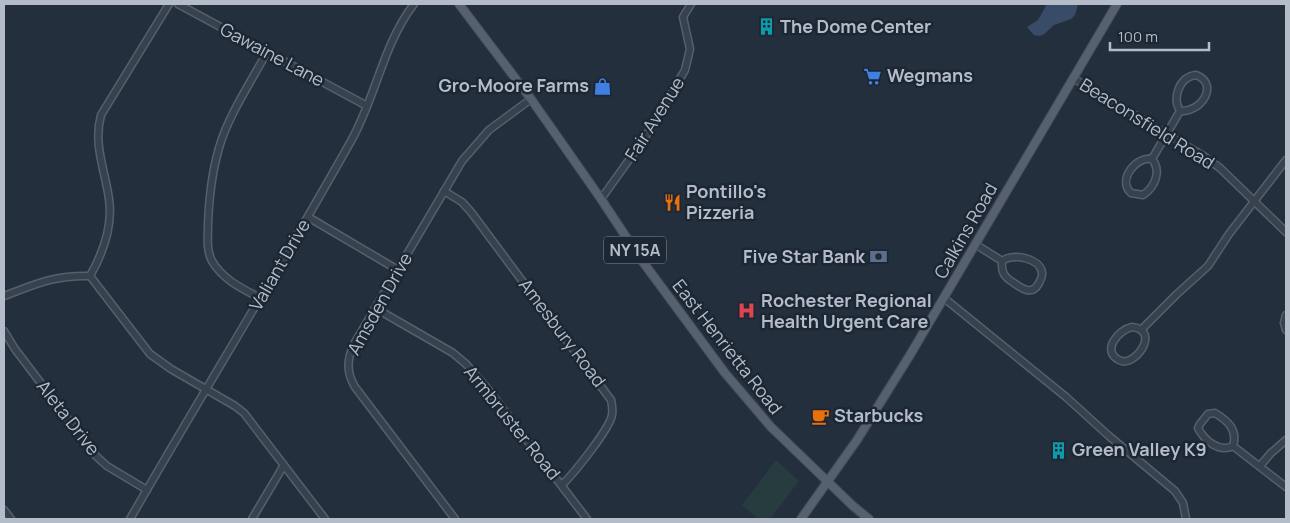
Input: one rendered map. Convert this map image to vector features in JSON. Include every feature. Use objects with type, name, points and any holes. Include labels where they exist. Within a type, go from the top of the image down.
[{"type":"main road","name":"East Henrietta Road","points":[[459,4],[531,99],[670,300],[736,387],[771,427],[869,519]]},
{"type":"main road","name":"Calkins Road","points":[[801,519],[857,440],[944,298],[1116,4]]},
{"type":"street","points":[[90,276],[108,232],[109,201],[98,144],[101,115],[169,4]]},
{"type":"street","name":"Gawaine Lane","points":[[178,4],[366,106]]},
{"type":"street","name":"Valiant Drive","points":[[130,519],[353,138],[392,42],[414,4]]},
{"type":"street","name":"Fair Avenue","points":[[601,199],[644,139],[685,70],[690,49],[683,17],[691,4]]},
{"type":"street","points":[[260,298],[227,278],[212,261],[208,248],[208,219],[214,167],[219,148],[229,123],[267,52]]},
{"type":"street","points":[[1196,75],[1204,79],[1207,83],[1207,92],[1200,104],[1192,110],[1180,111],[1176,104],[1176,95],[1184,81],[1188,77],[1196,75]]},
{"type":"street","name":"Beaconsfield Road","points":[[1073,78],[1202,155],[1220,168],[1286,232]]},
{"type":"street","name":"Amsden Drive","points":[[455,519],[355,387],[350,377],[348,360],[375,308],[462,161],[489,130],[531,99]]},
{"type":"street","points":[[1152,159],[1180,111]]},
{"type":"street","points":[[1147,158],[1152,159],[1156,164],[1158,173],[1150,189],[1143,195],[1131,193],[1126,186],[1126,182],[1135,164],[1147,158]]},
{"type":"street","points":[[1141,330],[1208,266],[1229,234],[1286,160]]},
{"type":"street","name":"Amesbury Road","points":[[444,190],[462,202],[471,212],[610,400],[613,412],[609,423],[575,471],[562,484]]},
{"type":"street","points":[[308,217],[398,270]]},
{"type":"street","points":[[975,244],[1002,261]]},
{"type":"street","points":[[1023,257],[1039,266],[1042,270],[1042,276],[1035,288],[1030,291],[1025,290],[1003,274],[1002,261],[1006,258],[1023,257]]},
{"type":"street","points":[[4,296],[54,278],[90,276]]},
{"type":"street","points":[[90,276],[150,354],[244,413],[324,519]]},
{"type":"street","points":[[944,298],[1066,397],[1117,443],[1175,491],[1183,503],[1186,519]]},
{"type":"street","name":"Armbruster Road","points":[[375,308],[453,353],[466,364],[562,484],[587,519]]},
{"type":"street","points":[[1286,316],[1284,323],[1286,330]]},
{"type":"street","points":[[1127,328],[1141,330],[1145,335],[1145,344],[1127,362],[1119,361],[1110,348],[1112,344],[1127,328]]},
{"type":"street","name":"Aleta Drive","points":[[4,331],[15,349],[96,456],[107,466],[147,490]]},
{"type":"street","points":[[1215,413],[1232,428],[1235,434],[1233,446],[1228,448],[1216,446],[1204,437],[1198,428],[1208,414],[1215,413]]},
{"type":"street","points":[[1260,466],[1271,452],[1286,440]]},
{"type":"street","points":[[1233,446],[1286,487]]},
{"type":"street","points":[[252,519],[284,465]]},
{"type":"street","points":[[4,510],[11,519]]},
{"type":"green space","points":[[776,460],[799,481],[770,519],[758,519],[742,505]]},
{"type":"water","points":[[1047,4],[1078,4],[1075,15],[1071,19],[1054,25],[1043,35],[1034,35],[1027,27],[1038,20]]},
{"type":"place","name":"The Dome Center","points":[[766,27]]},
{"type":"place","name":"Wegmans","points":[[873,76]]},
{"type":"place","name":"Gro-Moore Farms","points":[[603,86]]},
{"type":"place","name":"Pontillo's Pizzeria","points":[[672,202]]},
{"type":"place","name":"Five Star Bank","points":[[879,257]]},
{"type":"place","name":"Rochester Regional Health Urgent Care","points":[[747,311]]},
{"type":"place","name":"Starbucks","points":[[820,416]]},
{"type":"place","name":"Green Valley K9","points":[[1058,450]]}]
